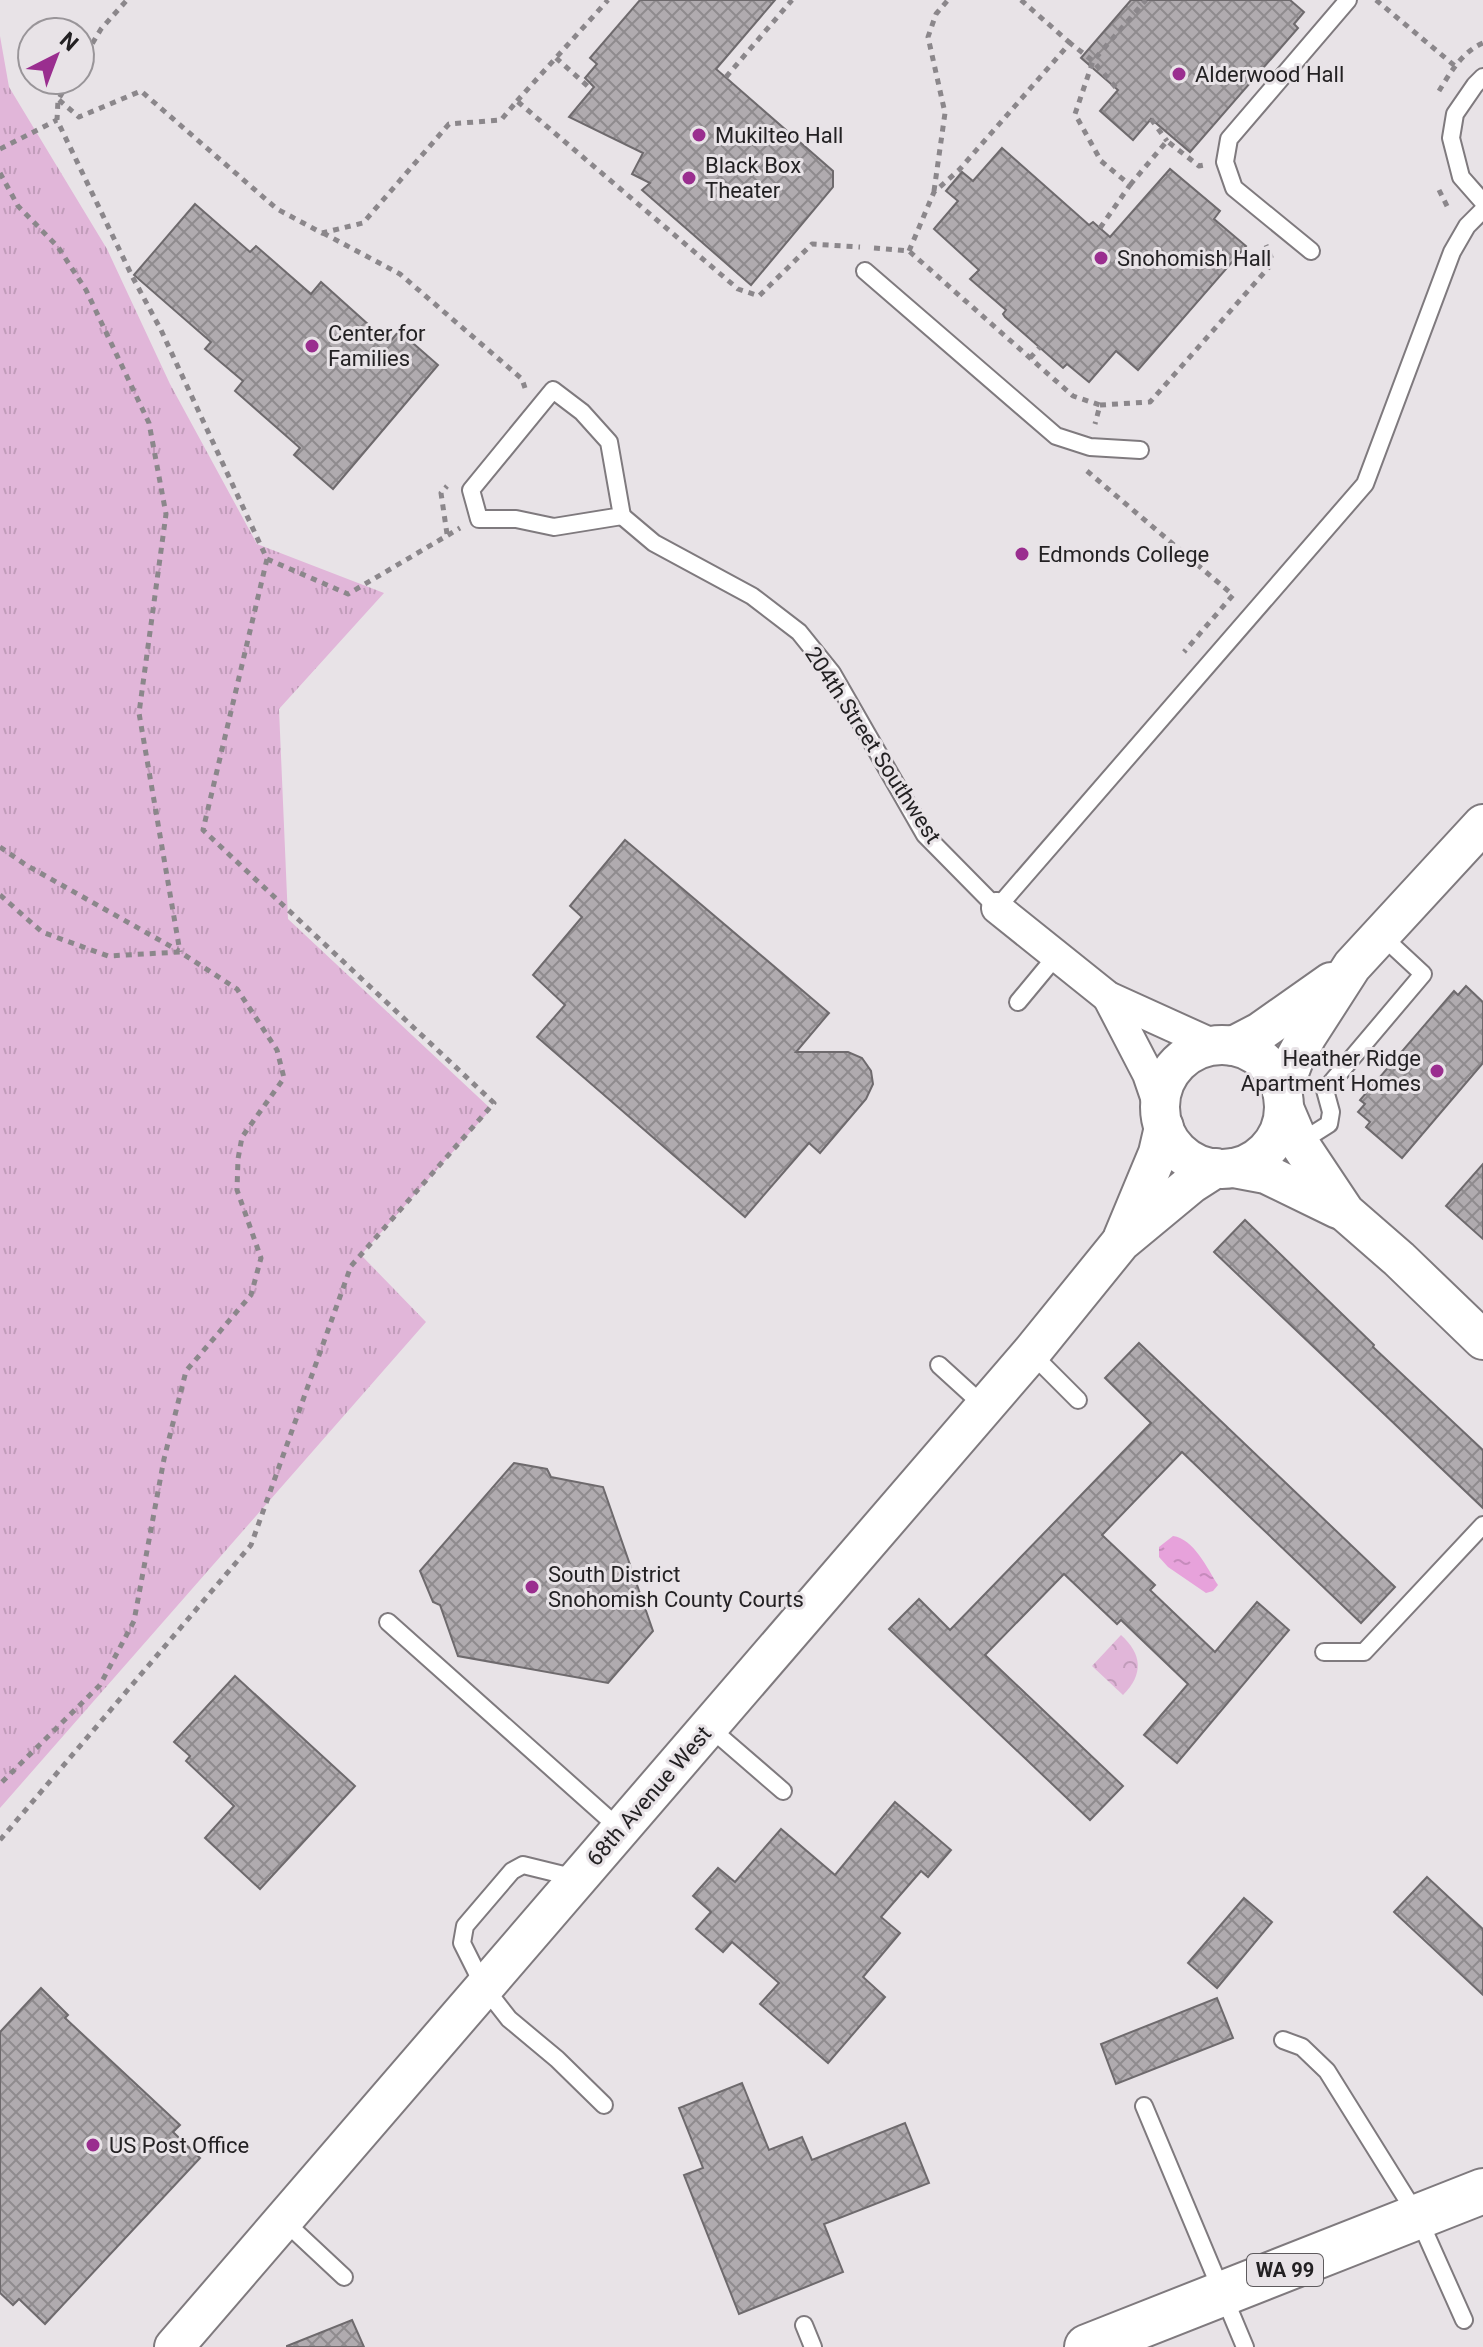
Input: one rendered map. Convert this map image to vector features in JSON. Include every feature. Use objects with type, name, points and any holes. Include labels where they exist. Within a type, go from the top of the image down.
[{"type":"highway","name":"WA 99","points":[[1087,2347],[1149,2330],[1223,2294],[1483,2191]]},
{"type":"street","points":[[1345,1212],[1266,1174],[1199,1164],[1184,1155],[1172,1143],[1162,1118],[1162,1091],[1169,1074],[1181,1060],[1197,1050],[1260,1032],[1352,966],[1483,824]]},
{"type":"street","name":"204th Street Southwest","points":[[997,908],[1108,997],[1223,1045]]},
{"type":"street","points":[[1225,1168],[1250,1162],[1275,1140],[1294,1060],[1352,966]]},
{"type":"street","name":"204th Street Southwest","points":[[1108,997],[1148,1074],[1162,1118]]},
{"type":"street","points":[[1223,1045],[1250,1051],[1264,1061],[1275,1075],[1299,1143],[1314,1170],[1345,1212],[1481,1335]]},
{"type":"street","name":"68th Avenue West","points":[[1121,1242],[1158,1153],[1162,1118]]},
{"type":"street","name":"68th Avenue West","points":[[174,2347],[1031,1353],[1121,1242],[1191,1184],[1225,1168]]},
{"type":"lane","points":[[1311,251],[1234,188],[1225,162],[1229,139],[1348,0]]},
{"type":"lane","points":[[1479,81],[1455,114],[1451,138],[1461,177],[1483,202]]},
{"type":"lane","points":[[997,908],[1365,484],[1452,252],[1467,226],[1483,210]]},
{"type":"lane","points":[[865,271],[1056,436],[1090,447],[1140,450]]},
{"type":"lane","points":[[553,390],[582,412],[609,442],[622,516],[554,527],[516,519],[479,519],[471,490],[553,390]]},
{"type":"lane","name":"204th Street Southwest","points":[[622,516],[654,543],[752,596],[799,632],[832,673],[925,835],[997,908]]},
{"type":"lane","points":[[1299,1143],[1329,1124],[1332,1118],[1325,1094],[1328,1086],[1423,974],[1381,935]]},
{"type":"lane","points":[[1018,1002],[1057,955]]},
{"type":"lane","points":[[1031,1353],[1078,1400]]},
{"type":"lane","points":[[939,1365],[984,1406]]},
{"type":"lane","points":[[1324,1652],[1364,1652],[1483,1525]]},
{"type":"lane","points":[[388,1622],[620,1829]]},
{"type":"lane","points":[[709,1727],[783,1791]]},
{"type":"lane","points":[[577,1878],[523,1865],[512,1871],[465,1926],[462,1943],[484,1987],[509,2019],[557,2059],[604,2105]]},
{"type":"lane","points":[[1283,2040],[1302,2047],[1327,2071],[1418,2217],[1464,2320]]},
{"type":"lane","points":[[1144,2106],[1245,2347]]},
{"type":"lane","points":[[283,2220],[344,2277]]},
{"type":"lane","points":[[804,2325],[813,2347]]},
{"type":"path","points":[[96,37],[127,0]]},
{"type":"path","points":[[322,233],[363,223],[449,124],[501,120],[608,0]]},
{"type":"path","points":[[726,77],[792,0]]},
{"type":"path","points":[[1021,0],[1093,61],[1118,90]]},
{"type":"path","points":[[1130,185],[1101,161],[1075,114],[1093,61],[1146,0]]},
{"type":"path","points":[[1376,0],[1479,81]]},
{"type":"path","points":[[909,251],[934,192],[945,113],[928,37],[936,14],[946,1]]},
{"type":"path","points":[[934,192],[952,180],[1070,43]]},
{"type":"path","points":[[556,58],[592,90]]},
{"type":"path","points":[[58,100],[79,117],[141,91],[277,209],[400,274],[522,379],[526,390]]},
{"type":"path","points":[[0,1840],[251,1545],[351,1266],[494,1103],[203,830],[267,559],[161,330],[57,120],[60,96]]},
{"type":"path","points":[[517,101],[738,289],[759,296],[812,244],[909,251],[1073,396],[1100,405],[1150,402],[1269,267],[1271,257],[1266,245],[1258,238]]},
{"type":"path","points":[[1151,119],[1167,141],[1199,166],[1204,177]]},
{"type":"path","points":[[0,149],[57,120]]},
{"type":"path","points":[[1100,228],[1130,185],[1167,141]]},
{"type":"path","points":[[1199,166],[1225,162]]},
{"type":"path","points":[[0,173],[18,206],[58,247],[86,290],[149,423],[166,514],[139,713],[180,952]]},
{"type":"path","points":[[1030,358],[1040,347]]},
{"type":"path","points":[[1094,428],[1100,405]]},
{"type":"path","points":[[1089,459],[1087,471],[1233,595],[1182,654]]},
{"type":"path","points":[[447,534],[441,493],[451,481]]},
{"type":"path","points":[[267,559],[348,594],[447,534],[479,519]]},
{"type":"path","points":[[0,847],[26,865],[180,952],[237,989],[277,1050],[284,1078],[242,1137],[238,1159],[237,1190],[261,1258],[251,1295],[186,1371],[164,1459],[134,1621],[100,1685],[0,1784]]},
{"type":"path","points":[[0,895],[42,932],[108,956],[180,952]]},
{"type":"green space","points":[[0,36],[9,87],[107,249],[170,384],[257,544],[384,593],[279,709],[288,919],[491,1109],[361,1255],[426,1322],[0,1808]]},
{"type":"green space","points":[[1121,1635],[1133,1649],[1138,1664],[1134,1679],[1123,1695],[1092,1666]]},
{"type":"water","points":[[1173,1536],[1181,1538],[1199,1555],[1218,1585],[1213,1591],[1206,1593],[1168,1567],[1159,1557],[1159,1547]]},
{"type":"building","name":"Mukilteo Hall","points":[[640,0],[775,0],[716,69],[833,171],[833,187],[751,285],[642,190],[650,183],[632,174],[643,153],[569,117],[594,87],[585,78],[597,64],[590,58]]},
{"type":"building","name":"Alderwood Hall","points":[[1131,0],[1290,0],[1304,12],[1294,24],[1298,28],[1190,152],[1151,119],[1133,140],[1100,111],[1118,90],[1081,58]]},
{"type":"building","name":"Snohomish Hall","points":[[1002,148],[1089,225],[1093,222],[1110,237],[1170,169],[1220,211],[1214,219],[1246,246],[1138,370],[1116,351],[1089,382],[1067,364],[1063,368],[1005,317],[1003,314],[1006,310],[970,279],[979,270],[934,229],[958,201],[946,191],[962,172],[973,181]]},
{"type":"building","name":"Center for Families","points":[[195,204],[250,252],[256,246],[311,294],[321,282],[389,343],[399,331],[438,365],[333,489],[294,455],[300,448],[235,391],[243,381],[205,349],[211,342],[134,275]]},
{"type":"building","points":[[625,840],[829,1013],[796,1052],[848,1052],[862,1058],[871,1071],[873,1084],[866,1099],[820,1153],[809,1143],[745,1217],[537,1037],[565,1005],[533,975],[582,917],[570,906]]},
{"type":"building","name":"Heather Ridge Apartment Homes","points":[[1466,986],[1483,1002],[1483,1063],[1402,1158],[1366,1127],[1370,1122],[1358,1112],[1365,1104],[1360,1100],[1454,991],[1458,995]]},
{"type":"building","points":[[1483,1164],[1483,1239],[1446,1206]]},
{"type":"building","points":[[1245,1220],[1483,1450],[1483,1508],[1214,1252]]},
{"type":"building","points":[[1139,1343],[1395,1587],[1361,1623],[1182,1452],[1102,1535],[1155,1585],[1150,1590],[1215,1652],[1257,1602],[1289,1630],[1177,1763],[1144,1735],[1188,1684],[1121,1620],[1117,1624],[1064,1574],[985,1655],[1123,1786],[1090,1820],[889,1629],[919,1599],[950,1630],[1151,1423],[1105,1378]]},
{"type":"building","name":"South District Snohomish County Courts","points":[[514,1463],[547,1469],[551,1477],[603,1487],[653,1631],[608,1683],[458,1656],[440,1605],[433,1602],[420,1571]]},
{"type":"building","points":[[235,1676],[355,1786],[260,1889],[205,1838],[234,1806],[186,1761],[190,1756],[174,1742]]},
{"type":"building","points":[[895,1802],[951,1850],[928,1877],[921,1871],[881,1917],[900,1933],[863,1977],[885,1997],[828,2063],[760,2004],[779,1983],[732,1942],[723,1952],[696,1929],[711,1912],[693,1896],[718,1868],[735,1882],[781,1829],[835,1875]]},
{"type":"building","points":[[1427,1877],[1483,1929],[1483,1995],[1394,1912]]},
{"type":"building","points":[[1244,1898],[1272,1922],[1217,1988],[1188,1963]]},
{"type":"building","name":"US Post Office","points":[[41,1988],[68,2015],[65,2018],[180,2125],[173,2132],[200,2158],[45,2324],[19,2299],[13,2305],[0,2293],[0,2032]]},
{"type":"building","points":[[1217,1998],[1233,2038],[1116,2084],[1101,2044]]},
{"type":"building","points":[[742,2083],[769,2150],[802,2137],[812,2160],[905,2123],[929,2183],[824,2224],[843,2272],[739,2314],[684,2175],[703,2168],[679,2108]]},
{"type":"building","points":[[352,2320],[364,2347],[287,2347],[287,2346]]},
{"type":"place","name":"Alderwood Hall","points":[[1179,74]]},
{"type":"place","name":"Mukilteo Hall","points":[[699,135]]},
{"type":"place","name":"Black Box Theater","points":[[689,178]]},
{"type":"place","name":"Snohomish Hall","points":[[1101,258]]},
{"type":"place","name":"Center for Families","points":[[312,346]]},
{"type":"place","name":"Edmonds College","points":[[1022,554]]},
{"type":"place","name":"Heather Ridge Apartment Homes","points":[[1437,1071]]},
{"type":"place","name":"South District Snohomish County Courts","points":[[532,1587]]},
{"type":"place","name":"US Post Office","points":[[93,2145]]}]
